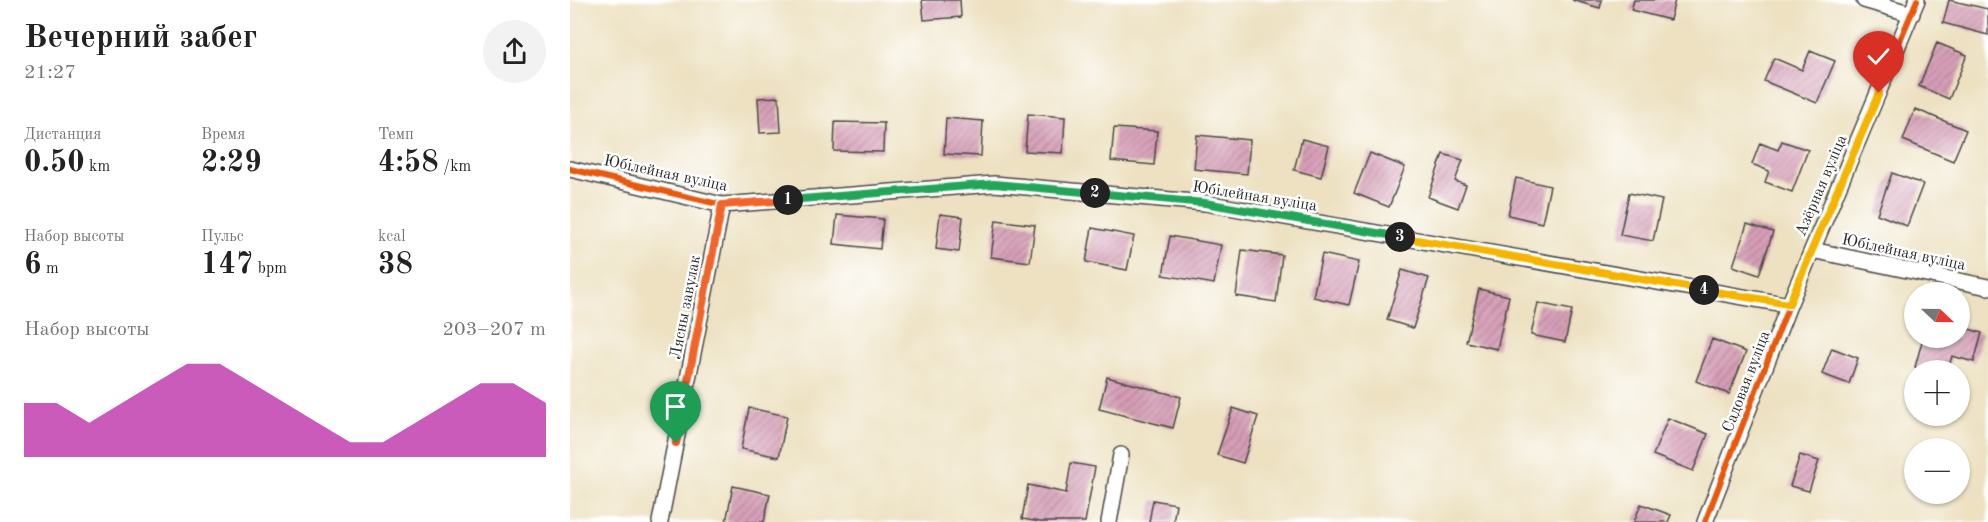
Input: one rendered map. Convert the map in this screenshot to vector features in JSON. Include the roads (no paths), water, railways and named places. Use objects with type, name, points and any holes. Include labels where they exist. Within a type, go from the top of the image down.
[{"type":"street","points":[[1864,0],[1914,7]]},
{"type":"street","name":"Азёрная вуліца","points":[[1812,250],[1914,7]]},
{"type":"street","name":"Юбілейная вуліца","points":[[570,169],[722,205],[994,184],[1205,203],[1789,304]]},
{"type":"street","name":"Лясны завулак","points":[[660,522],[722,205]]},
{"type":"street","name":"Юбілейная вуліца","points":[[1812,250],[1988,287]]},
{"type":"street","name":"Садовая вуліца","points":[[1706,522],[1789,304],[1812,250]]},
{"type":"street","points":[[1109,522],[1120,455]]}]
